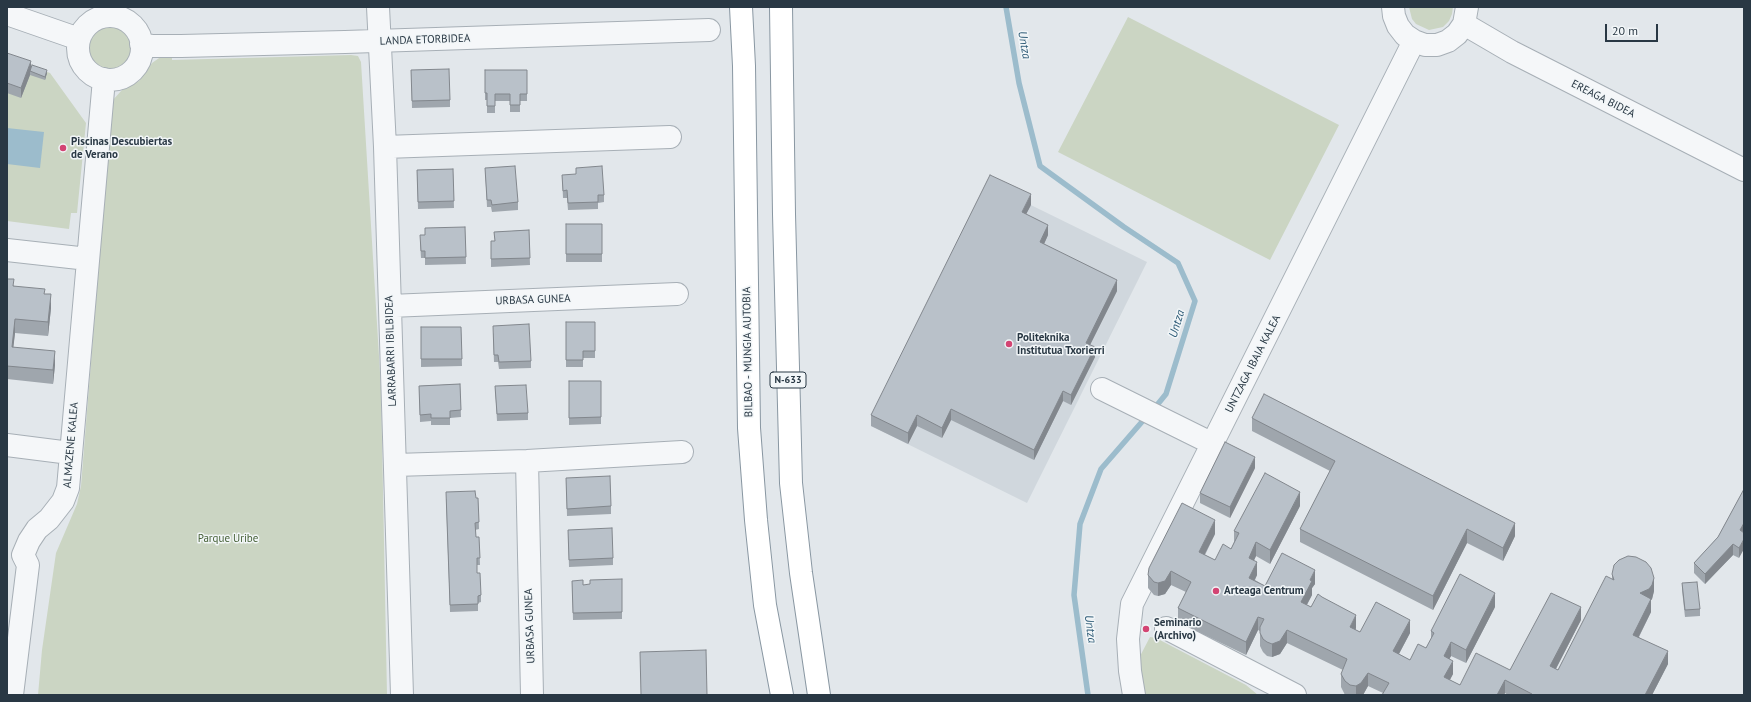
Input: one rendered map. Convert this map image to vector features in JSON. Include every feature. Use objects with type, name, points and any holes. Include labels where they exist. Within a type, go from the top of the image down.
[{"type":"highway","name":"BILBAO - MUNGIA AUTOBIA","points":[[741,7],[744,66],[749,428],[756,520],[765,605],[782,695]]},
{"type":"highway","name":"N-633","points":[[781,7],[784,214],[792,483],[801,573],[819,695]]},
{"type":"street","name":"LARRABARRI IBILBIDEA","points":[[378,7],[385,147],[402,695]]},
{"type":"street","points":[[1393,7],[1394,16],[1398,26],[1405,35],[1414,42],[1425,45],[1437,45],[1453,38],[1457,34],[1466,16]]},
{"type":"street","points":[[112,12],[128,22],[137,32],[142,44],[141,54],[138,63],[123,77],[104,79],[95,76],[82,65],[78,48],[79,39],[83,30],[91,22],[112,12]]},
{"type":"street","points":[[7,14],[79,39]]},
{"type":"street","name":"EREAGA BIDEA","points":[[1466,16],[1512,52],[1744,170]]},
{"type":"street","name":"LANDA ETORBIDEA","points":[[142,44],[154,46],[181,46],[380,42],[709,30]]},
{"type":"street","name":"UNTZAGA IBAIA KALEA","points":[[1134,695],[1130,670],[1128,639],[1132,604],[1414,42]]},
{"type":"street","name":"ALMAZENE KALEA","points":[[12,695],[28,565],[15,553],[29,541],[37,528],[49,519],[64,501],[71,472],[70,452],[104,79]]},
{"type":"street","points":[[385,147],[670,137]]},
{"type":"street","points":[[7,250],[88,259]]},
{"type":"street","name":"URBASA GUNEA","points":[[390,306],[677,294]]},
{"type":"street","points":[[1102,389],[1133,403],[1213,444]]},
{"type":"street","points":[[7,445],[70,452]]},
{"type":"street","points":[[395,465],[527,461],[682,452]]},
{"type":"street","name":"URBASA GUNEA","points":[[527,461],[532,695]]},
{"type":"street","points":[[1166,628],[1295,695]]},
{"type":"shaded area","name":"Politeknika Institutua Txorierri","points":[[990,185],[1147,262],[1027,503],[871,426]]},
{"type":"green space","points":[[1409,7],[1453,7],[1449,21],[1443,27],[1429,30],[1416,24],[1412,19]]},
{"type":"green space","points":[[1128,17],[1339,125],[1270,260],[1058,152]]},
{"type":"green space","points":[[105,24],[115,24],[123,28],[129,34],[133,42],[133,52],[129,60],[123,66],[115,70],[105,70],[97,66],[91,60],[87,52],[87,42],[91,34],[97,28]]},
{"type":"green space","name":"Parque Uribe","points":[[172,54],[172,60],[351,55],[358,56],[361,62],[381,389],[387,695],[38,695],[42,650],[56,553],[77,504],[81,486],[112,101],[122,90],[139,81],[152,63],[162,56]]},
{"type":"green space","name":"Piscinas Descubiertas de Verano","points":[[7,58],[50,73],[86,123],[77,213],[71,213],[69,229],[7,221]]},
{"type":"green space","points":[[1150,637],[1156,638],[1246,685],[1258,695],[1144,695],[1138,660]]},
{"type":"water","points":[[7,128],[44,132],[40,168],[7,164]]},
{"type":"building","points":[[7,53],[31,61],[21,88],[7,83]]},
{"type":"building","points":[[32,65],[47,70],[45,77],[30,71]]},
{"type":"building","points":[[449,69],[450,100],[412,101],[411,70]]},
{"type":"building","points":[[485,70],[527,70],[527,94],[520,94],[520,105],[510,105],[510,94],[495,94],[495,106],[487,106],[487,93],[485,93]]},
{"type":"building","points":[[515,166],[518,202],[492,205],[491,200],[487,200],[485,168]]},
{"type":"building","points":[[602,166],[604,195],[598,195],[598,202],[568,203],[567,190],[563,191],[562,175],[576,174],[576,168]]},
{"type":"building","points":[[453,169],[454,201],[418,202],[417,170]]},
{"type":"building","name":"Politeknika Institutua Txorierri","points":[[990,175],[1031,194],[1022,212],[1048,225],[1040,242],[1117,280],[1086,343],[1095,347],[1071,395],[1063,391],[1034,450],[951,409],[942,428],[917,415],[908,433],[871,415]]},
{"type":"building","points":[[566,224],[602,224],[602,254],[566,254]]},
{"type":"building","points":[[465,227],[466,257],[425,258],[425,251],[421,251],[420,235],[425,235],[425,228]]},
{"type":"building","points":[[529,230],[530,258],[491,259],[491,241],[495,241],[494,232]]},
{"type":"building","points":[[7,279],[14,279],[13,286],[45,289],[44,294],[51,294],[48,322],[15,319],[12,347],[55,351],[53,370],[7,366]]},
{"type":"building","points":[[566,322],[595,322],[595,351],[583,351],[583,360],[566,360]]},
{"type":"building","points":[[529,324],[531,361],[499,362],[498,355],[494,355],[493,326]]},
{"type":"building","points":[[421,327],[461,327],[462,359],[421,359]]},
{"type":"building","points":[[569,381],[601,381],[601,417],[569,418]]},
{"type":"building","points":[[460,384],[461,410],[450,411],[450,418],[431,418],[431,414],[420,415],[419,386]]},
{"type":"building","points":[[526,385],[528,413],[497,414],[495,386]]},
{"type":"building","points":[[1264,394],[1515,523],[1503,548],[1467,529],[1433,596],[1300,529],[1335,461],[1252,418]]},
{"type":"building","points":[[1225,442],[1255,457],[1230,507],[1200,493]]},
{"type":"building","points":[[1265,473],[1300,492],[1270,550],[1256,542],[1249,558],[1257,562],[1249,578],[1265,586],[1282,553],[1315,570],[1310,580],[1312,581],[1301,602],[1311,607],[1318,594],[1356,615],[1350,627],[1360,632],[1376,602],[1410,620],[1393,651],[1410,660],[1418,644],[1426,648],[1434,633],[1431,631],[1460,574],[1495,593],[1466,650],[1451,642],[1444,656],[1453,661],[1444,677],[1460,685],[1476,653],[1510,670],[1551,593],[1581,607],[1550,666],[1558,670],[1606,576],[1614,580],[1612,574],[1614,565],[1619,560],[1628,556],[1636,557],[1646,562],[1651,568],[1654,578],[1649,589],[1640,593],[1651,599],[1633,635],[1668,651],[1645,695],[1531,695],[1532,694],[1505,680],[1497,695],[1382,695],[1389,683],[1368,673],[1361,683],[1356,686],[1350,685],[1345,681],[1341,674],[1347,659],[1287,630],[1280,641],[1272,644],[1267,642],[1263,639],[1260,633],[1260,627],[1264,619],[1258,617],[1246,642],[1178,608],[1191,582],[1171,571],[1165,581],[1158,583],[1154,582],[1148,575],[1149,568],[1182,503],[1215,520],[1199,552],[1215,560],[1223,544],[1231,549],[1239,533],[1234,531]]},
{"type":"building","points":[[610,476],[611,506],[567,509],[566,478]]},
{"type":"building","points":[[1744,489],[1744,523],[1740,530],[1744,533],[1744,539],[1739,548],[1733,544],[1705,574],[1694,563],[1718,537]]},
{"type":"building","points":[[475,491],[476,498],[478,498],[479,522],[475,523],[476,537],[479,537],[480,558],[477,558],[477,573],[480,573],[481,595],[478,596],[478,604],[450,605],[446,492]]},
{"type":"building","points":[[612,528],[613,558],[569,560],[568,530]]},
{"type":"building","points":[[622,579],[622,612],[573,613],[572,581],[583,580],[583,585],[590,584],[590,580]]},
{"type":"building","points":[[1697,582],[1700,609],[1685,610],[1682,583]]},
{"type":"building","points":[[706,650],[707,695],[641,695],[640,652]]},
{"type":"waterway","name":"Untza","points":[[1006,7],[1019,83],[1040,166],[1124,227],[1178,263],[1195,301],[1166,394],[1153,410]]},
{"type":"waterway","name":"Untza","points":[[1088,695],[1074,595],[1080,524],[1101,469],[1147,416]]},
{"type":"place","name":"Piscinas Descubiertas de Verano","points":[[63,148]]},
{"type":"place","name":"Politeknika Institutua Txorierri","points":[[1009,344]]},
{"type":"place","name":"Arteaga Centrum","points":[[1216,591]]},
{"type":"place","name":"Seminario (Archivo)","points":[[1146,629]]}]
